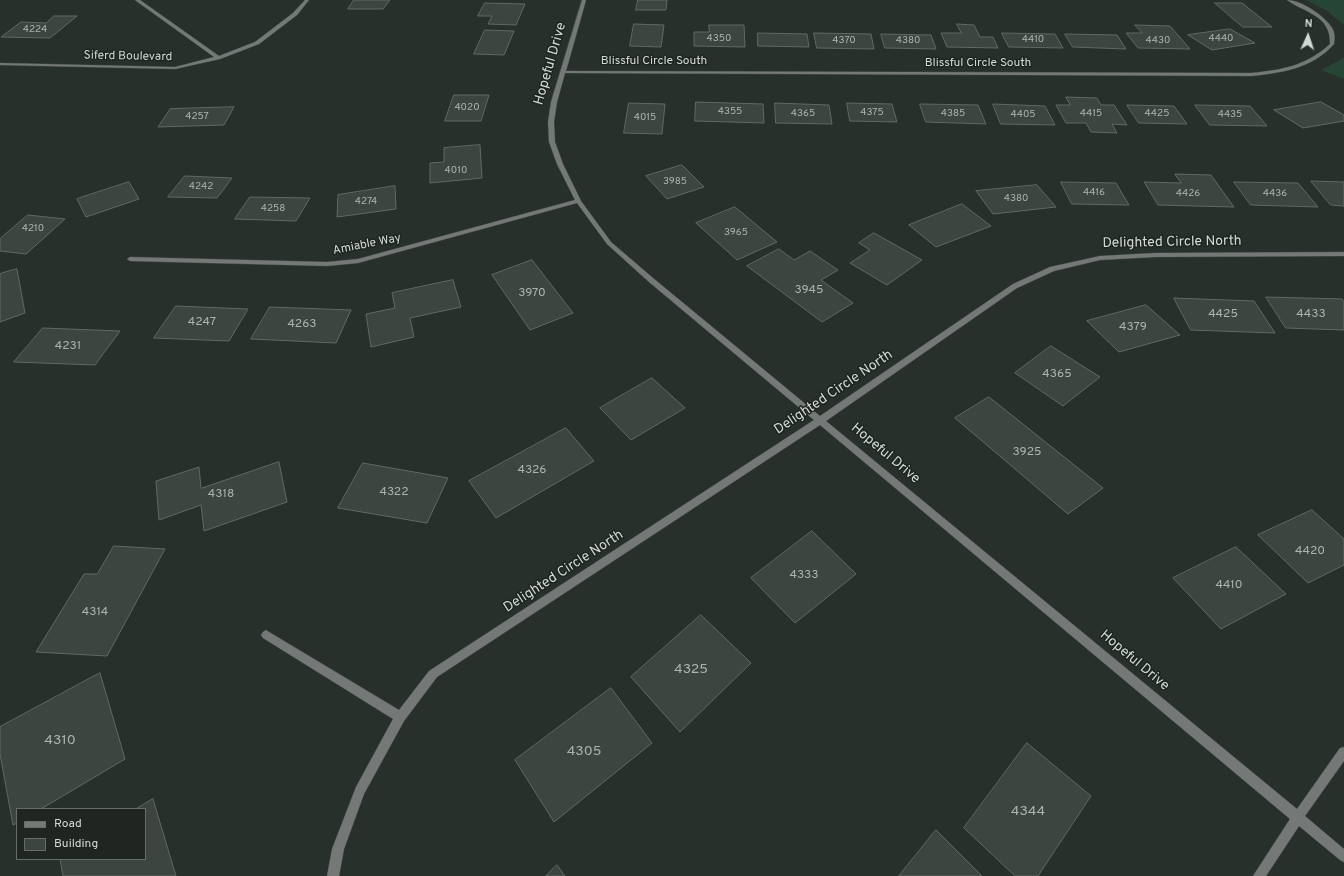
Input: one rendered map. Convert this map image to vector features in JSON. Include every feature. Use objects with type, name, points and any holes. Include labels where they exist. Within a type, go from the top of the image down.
[{"type":"street","points":[[137,0],[218,58]]},
{"type":"street","name":"Siferd Boulevard","points":[[0,64],[175,68],[218,58],[257,42],[295,14],[307,0]]},
{"type":"street","name":"Hopeful Drive","points":[[584,0],[550,122],[552,142],[560,164],[578,202],[609,243],[651,280],[1344,856]]},
{"type":"street","name":"Blissful Circle South","points":[[564,72],[1230,75],[1271,73],[1287,70],[1320,56],[1332,44],[1334,39],[1332,29],[1322,20],[1304,7],[1290,0]]},
{"type":"street","name":"Amiable Way","points":[[130,259],[327,264],[358,260],[578,202]]},
{"type":"street","name":"Delighted Circle North","points":[[334,876],[338,849],[360,791],[400,717],[433,674],[821,420],[1015,286],[1052,269],[1100,258],[1155,255],[1344,254]]},
{"type":"street","points":[[266,635],[400,717]]},
{"type":"street","points":[[1259,876],[1344,752]]},
{"type":"green space","points":[[1306,0],[1344,0],[1344,25],[1327,11]]},
{"type":"green space","points":[[1344,58],[1344,79],[1321,70]]},
{"type":"building","points":[[354,0],[390,0],[383,9],[348,9]]},
{"type":"building","points":[[638,0],[667,0],[666,10],[636,10]]},
{"type":"building","points":[[485,3],[525,4],[516,25],[488,24],[492,16],[478,16]]},
{"type":"building","points":[[1215,3],[1242,3],[1272,27],[1243,27]]},
{"type":"building","points":[[54,16],[77,16],[50,38],[1,37],[21,22],[46,23]]},
{"type":"building","points":[[634,24],[664,25],[661,47],[630,46]]},
{"type":"building","points":[[957,24],[974,25],[980,37],[993,37],[998,48],[947,47],[941,33],[961,33]]},
{"type":"building","points":[[709,25],[744,25],[745,47],[694,46],[694,32],[709,32]]},
{"type":"building","points":[[1135,25],[1170,26],[1190,49],[1138,48],[1126,33],[1142,33]]},
{"type":"building","points":[[1230,29],[1255,43],[1212,50],[1188,35]]},
{"type":"building","points":[[485,30],[514,31],[504,55],[474,54]]},
{"type":"building","points":[[758,33],[807,34],[809,47],[758,46]]},
{"type":"building","points":[[814,33],[871,34],[874,49],[817,48]]},
{"type":"building","points":[[1002,33],[1055,34],[1063,48],[1009,47]]},
{"type":"building","points":[[881,34],[931,35],[936,49],[885,48]]},
{"type":"building","points":[[1065,34],[1117,35],[1126,49],[1073,47]]},
{"type":"building","points":[[454,95],[489,95],[481,121],[445,121]]},
{"type":"building","points":[[1066,97],[1097,98],[1101,105],[1114,105],[1127,125],[1112,124],[1117,133],[1091,132],[1086,123],[1066,123],[1056,105],[1070,105]]},
{"type":"building","points":[[696,102],[763,104],[764,123],[695,121]]},
{"type":"building","points":[[1321,102],[1344,115],[1344,121],[1303,128],[1274,110]]},
{"type":"building","points":[[629,103],[665,104],[662,134],[624,133]]},
{"type":"building","points":[[775,103],[829,105],[832,124],[776,123]]},
{"type":"building","points":[[847,103],[892,104],[897,122],[850,121]]},
{"type":"building","points":[[920,104],[978,105],[986,124],[926,122]]},
{"type":"building","points":[[993,104],[1045,106],[1055,125],[1001,124]]},
{"type":"building","points":[[1127,105],[1174,106],[1187,124],[1139,123]]},
{"type":"building","points":[[1195,105],[1250,106],[1267,126],[1210,125]]},
{"type":"building","points":[[234,107],[224,125],[158,127],[170,109]]},
{"type":"building","points":[[480,145],[482,178],[430,183],[430,163],[444,162],[444,148]]},
{"type":"building","points":[[682,165],[704,187],[667,199],[646,176]]},
{"type":"building","points":[[1175,174],[1211,175],[1234,207],[1158,205],[1144,182],[1181,183]]},
{"type":"building","points":[[185,176],[232,178],[217,198],[168,197]]},
{"type":"building","points":[[1311,181],[1344,182],[1344,206],[1331,205]]},
{"type":"building","points":[[129,182],[139,199],[86,217],[77,199]]},
{"type":"building","points":[[1061,182],[1116,183],[1129,205],[1072,204]]},
{"type":"building","points":[[1234,182],[1298,183],[1318,207],[1251,205]]},
{"type":"building","points":[[1037,185],[1056,207],[993,214],[976,191]]},
{"type":"building","points":[[395,186],[396,209],[337,217],[338,195]]},
{"type":"building","points":[[250,197],[310,198],[296,221],[235,219]]},
{"type":"building","points":[[962,204],[991,226],[936,247],[909,225]]},
{"type":"building","points":[[735,207],[777,242],[737,260],[696,223]]},
{"type":"building","points":[[28,215],[65,219],[26,254],[0,251],[0,239]]},
{"type":"building","points":[[874,233],[922,260],[887,285],[850,263],[870,250],[859,243]]},
{"type":"building","points":[[779,249],[794,260],[810,251],[838,270],[821,280],[853,303],[822,322],[747,266]]},
{"type":"building","points":[[532,260],[573,313],[530,330],[492,275]]},
{"type":"building","points":[[17,269],[25,313],[0,322],[0,274]]},
{"type":"building","points":[[453,280],[461,307],[410,318],[414,337],[371,347],[366,314],[395,308],[392,293]]},
{"type":"building","points":[[1266,297],[1342,299],[1344,302],[1344,330],[1286,328]]},
{"type":"building","points":[[1174,298],[1254,301],[1275,333],[1191,330]]},
{"type":"building","points":[[1146,305],[1180,335],[1119,352],[1087,321]]},
{"type":"building","points":[[176,306],[248,309],[229,341],[154,338]]},
{"type":"building","points":[[270,307],[351,310],[336,343],[251,339]]},
{"type":"building","points":[[43,328],[120,331],[95,365],[14,362]]},
{"type":"building","points":[[1051,346],[1100,377],[1063,406],[1015,373]]},
{"type":"building","points":[[652,378],[685,408],[631,440],[600,408]]},
{"type":"building","points":[[989,397],[1103,488],[1068,514],[955,418]]},
{"type":"building","points":[[566,428],[594,461],[496,518],[469,481]]},
{"type":"building","points":[[279,462],[287,502],[204,531],[201,505],[159,520],[156,481],[199,467],[201,488]]},
{"type":"building","points":[[363,463],[448,478],[427,523],[338,508]]},
{"type":"building","points":[[1312,510],[1344,539],[1344,565],[1308,583],[1258,535]]},
{"type":"building","points":[[812,531],[856,574],[795,623],[751,578]]},
{"type":"building","points":[[114,546],[165,549],[107,656],[36,652],[84,574],[97,574]]},
{"type":"building","points":[[1236,547],[1286,594],[1221,629],[1173,578]]},
{"type":"building","points":[[701,615],[751,663],[680,732],[631,677]]},
{"type":"building","points":[[100,673],[125,759],[43,808],[16,808],[16,824],[13,825],[0,754],[0,727]]},
{"type":"building","points":[[611,688],[652,743],[554,822],[515,760]]},
{"type":"building","points":[[1027,743],[1091,796],[1038,876],[1015,876],[964,828]]},
{"type":"building","points":[[153,799],[176,876],[63,876],[60,860],[146,860],[146,808],[138,808]]},
{"type":"building","points":[[936,830],[982,876],[899,876]]},
{"type":"building","points":[[557,865],[565,876],[546,876]]}]
